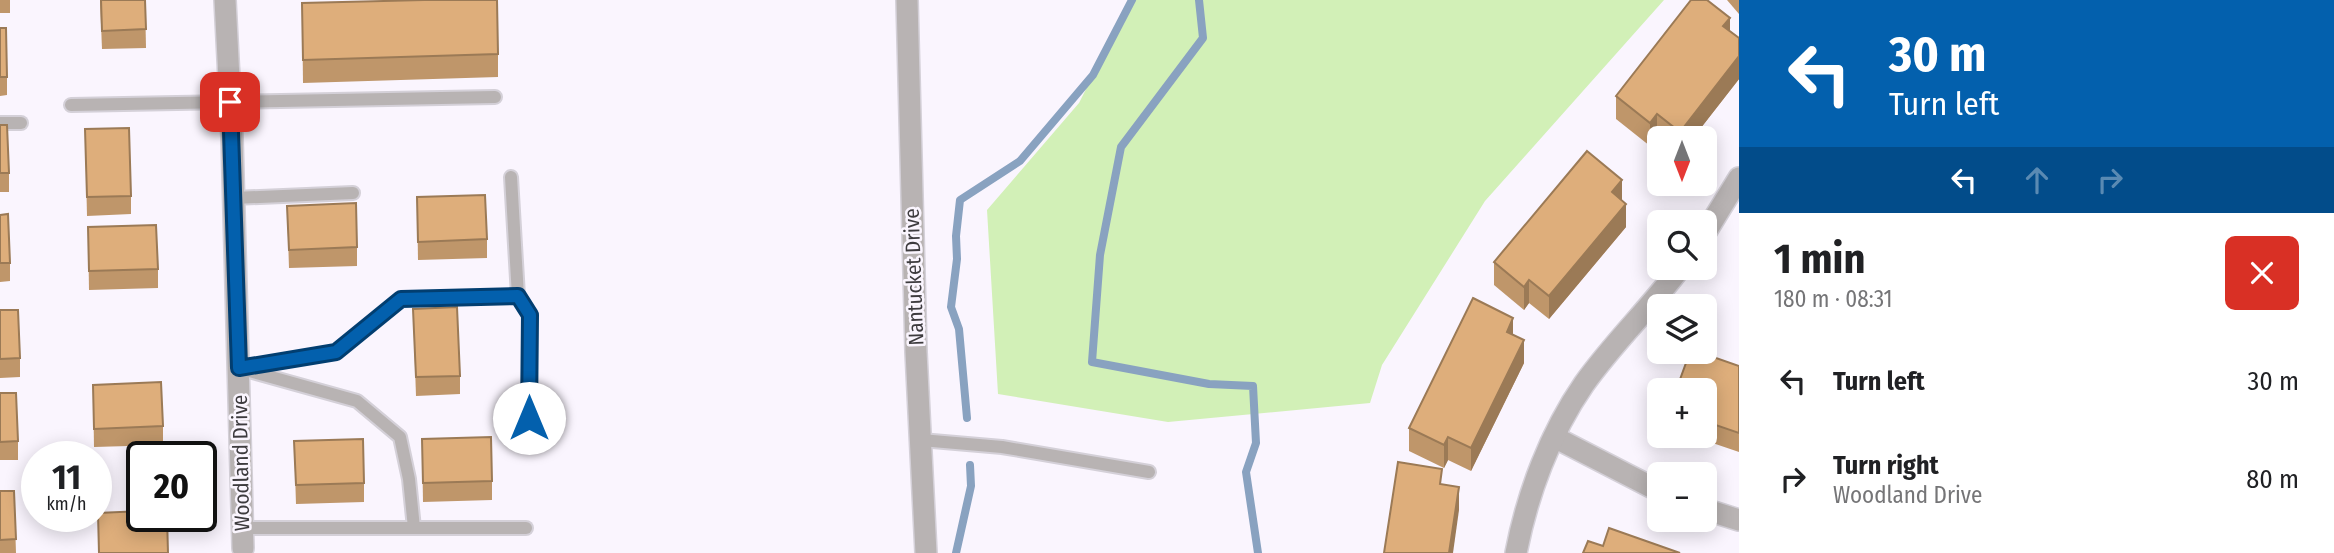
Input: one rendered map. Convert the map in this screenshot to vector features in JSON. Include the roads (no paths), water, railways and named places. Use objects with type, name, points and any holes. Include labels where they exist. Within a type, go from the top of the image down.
[{"type":"street","name":"Woodland Drive","points":[[225,0],[239,368],[242,538]]},
{"type":"street","name":"Nantucket Drive","points":[[907,0],[916,352],[926,553]]},
{"type":"street","points":[[1717,213],[1739,178]]},
{"type":"street","points":[[1516,553],[1527,504],[1554,437],[1584,384],[1670,280]]},
{"type":"street","points":[[1554,437],[1647,485]]},
{"type":"street","points":[[1717,513],[1739,520]]},
{"type":"lane","points":[[71,105],[495,97]]},
{"type":"lane","points":[[0,123],[21,123]]},
{"type":"lane","points":[[511,177],[518,296],[530,315],[529,418]]},
{"type":"lane","points":[[233,198],[353,193]]},
{"type":"lane","points":[[239,368],[336,352],[401,299],[518,296]]},
{"type":"lane","points":[[239,368],[357,401],[400,437],[409,479],[414,528]]},
{"type":"lane","points":[[921,440],[1002,447],[1149,472]]},
{"type":"lane","points":[[242,538],[414,528],[526,528]]},
{"type":"waterway","points":[[967,418],[959,329],[951,307],[960,200],[1020,161],[1093,75],[1132,0]]},
{"type":"waterway","points":[[1199,0],[1203,38],[1121,147],[1100,255],[1092,362],[1209,384],[1253,386],[1256,443],[1246,472],[1258,553]]},
{"type":"waterway","points":[[956,553],[971,486],[970,465]]}]
